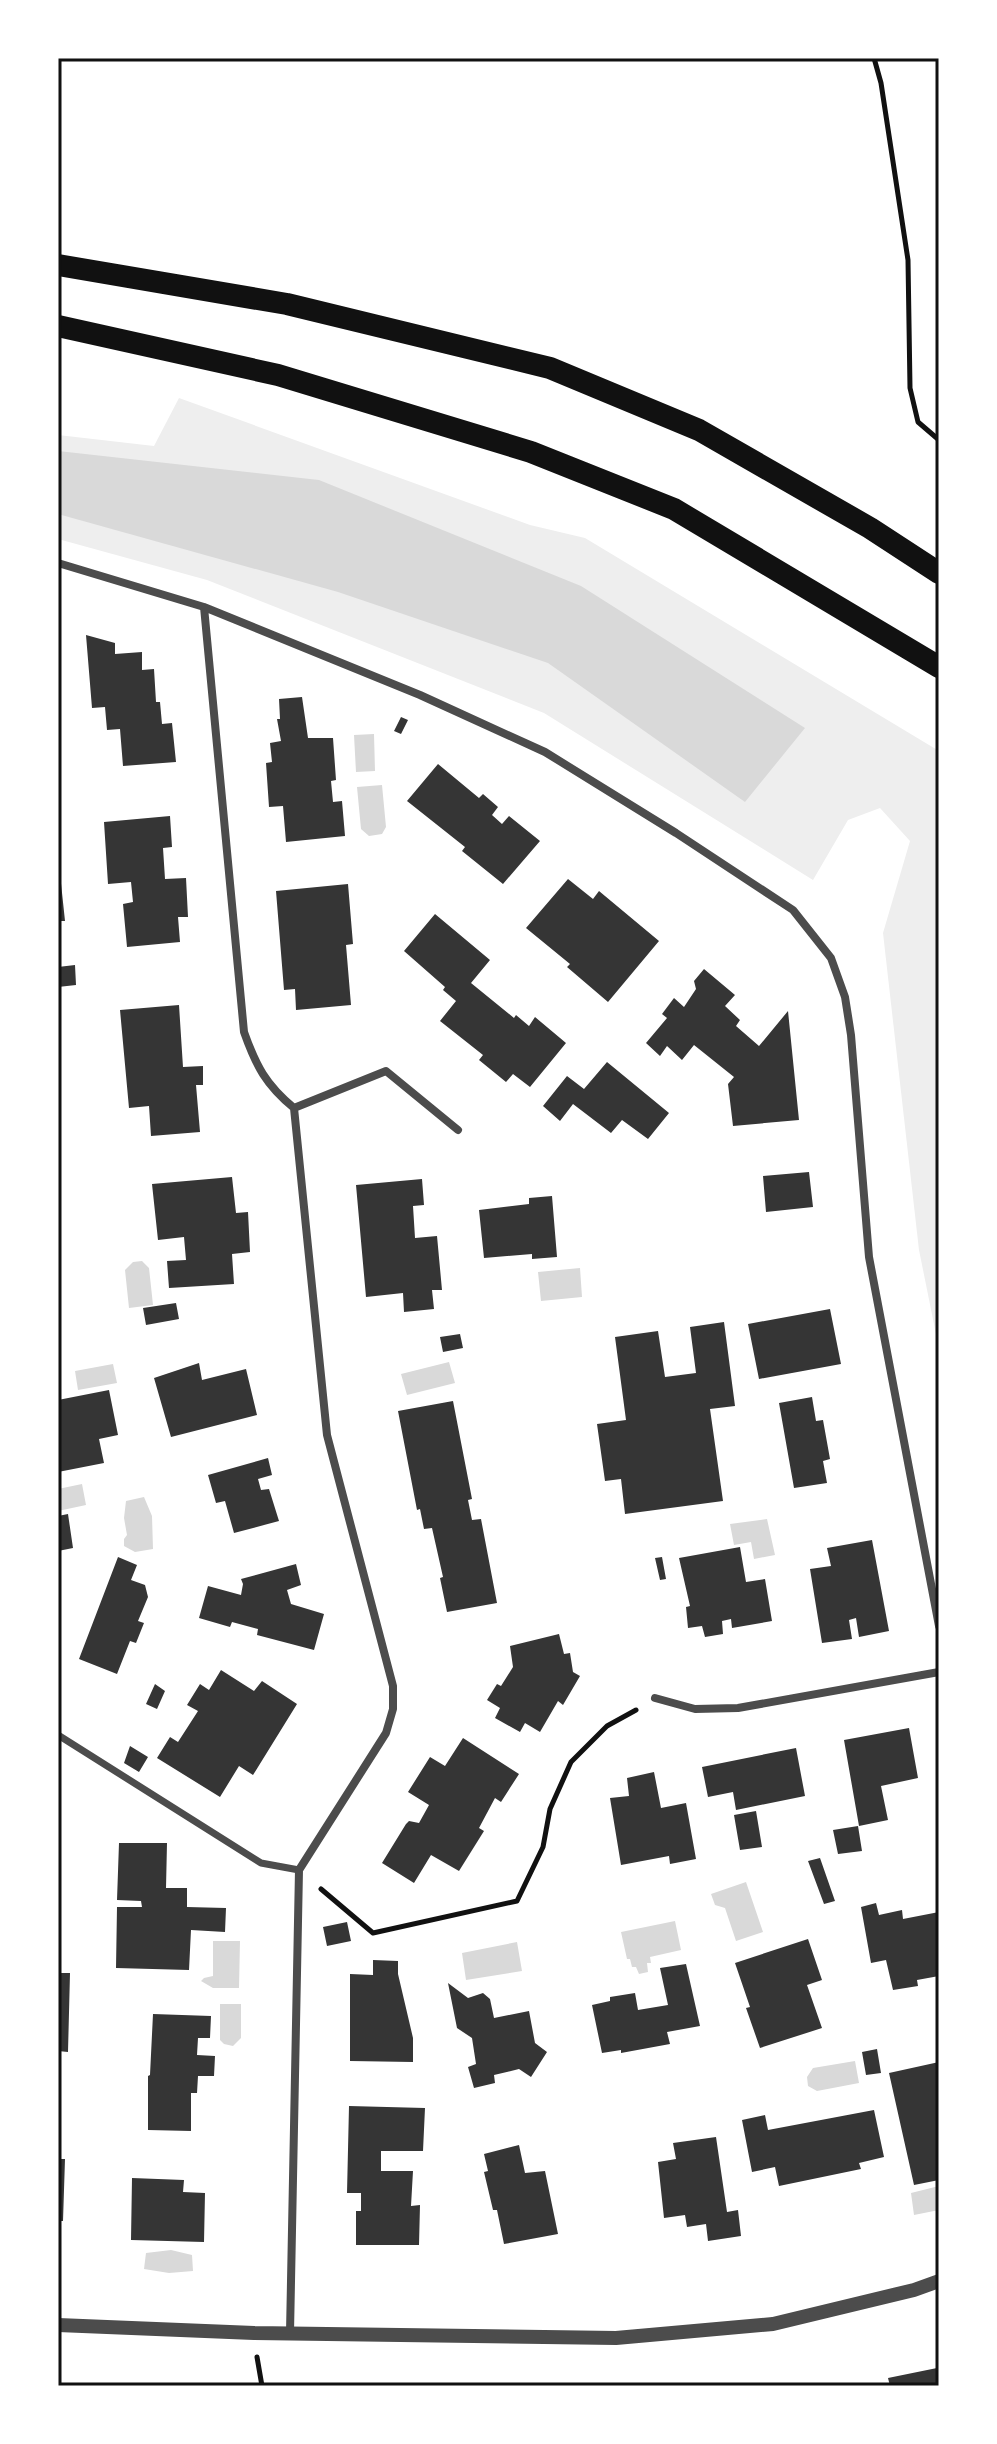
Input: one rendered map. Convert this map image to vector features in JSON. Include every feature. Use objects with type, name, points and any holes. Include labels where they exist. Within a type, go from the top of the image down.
[{"type":"highway","points":[[58,265],[287,304],[550,368],[699,430],[870,528],[939,573]]},
{"type":"highway","points":[[58,326],[278,375],[531,452],[674,509],[939,667]]},
{"type":"street","points":[[58,563],[204,607],[420,695],[545,752],[793,910],[831,958],[845,997],[851,1035],[869,1257],[939,1626]]},
{"type":"street","points":[[204,607],[244,1032],[254,1062],[273,1090],[294,1108],[327,1435],[393,1686],[393,1709],[386,1733],[299,1870],[290,2333]]},
{"type":"street","points":[[294,1108],[386,1071],[458,1130]]},
{"type":"street","points":[[655,1698],[695,1709],[738,1708],[939,1672]]},
{"type":"street","points":[[58,1735],[261,1863],[299,1870]]},
{"type":"street","points":[[58,2325],[290,2333],[616,2338],[773,2324],[914,2290],[939,2281]]},
{"type":"path","points":[[874,58],[881,83],[908,260],[910,388],[918,422],[939,440]]},
{"type":"path","points":[[299,1870],[373,1933],[517,1901],[543,1847],[550,1809],[571,1762],[607,1726],[655,1698]]},
{"type":"shaded area","points":[[179,398],[530,525],[585,538],[939,751],[939,1349],[919,1250],[883,933],[910,841],[880,808],[848,820],[813,880],[544,713],[207,580],[58,539],[58,435],[154,446]]},
{"type":"shaded area","points":[[58,451],[319,480],[581,586],[805,728],[745,802],[548,663],[338,592],[58,514]]},
{"type":"shaded area","points":[[374,734],[375,771],[356,772],[354,735]]},
{"type":"shaded area","points":[[382,785],[386,827],[382,834],[369,836],[361,829],[357,787]]},
{"type":"shaded area","points":[[142,1261],[149,1268],[153,1305],[129,1308],[125,1270],[133,1262]]},
{"type":"shaded area","points":[[580,1268],[582,1297],[541,1301],[538,1272]]},
{"type":"shaded area","points":[[449,1362],[455,1383],[407,1395],[401,1374]]},
{"type":"shaded area","points":[[113,1364],[117,1383],[78,1390],[75,1371]]},
{"type":"shaded area","points":[[82,1484],[86,1505],[58,1511],[58,1489]]},
{"type":"shaded area","points":[[144,1497],[152,1516],[153,1549],[135,1552],[124,1546],[127,1535],[124,1518],[126,1501]]},
{"type":"shaded area","points":[[767,1519],[775,1555],[754,1559],[751,1542],[734,1545],[730,1524]]},
{"type":"shaded area","points":[[746,1882],[763,1932],[736,1941],[725,1908],[715,1905],[711,1894]]},
{"type":"shaded area","points":[[675,1921],[681,1950],[650,1957],[648,1972],[639,1974],[627,1959],[621,1932]]},
{"type":"shaded area","points":[[213,1941],[240,1941],[239,1988],[213,1988],[201,1981],[213,1976]]},
{"type":"shaded area","points":[[517,1942],[522,1971],[466,1980],[462,1953]]},
{"type":"shaded area","points":[[220,2004],[241,2004],[241,2038],[233,2046],[220,2040]]},
{"type":"shaded area","points":[[855,2061],[859,2083],[817,2091],[808,2086],[807,2077],[813,2068]]},
{"type":"shaded area","points":[[939,2186],[939,2210],[914,2215],[911,2193]]},
{"type":"shaded area","points":[[171,2250],[192,2255],[193,2271],[169,2273],[144,2269],[146,2253]]},
{"type":"building","points":[[86,635],[115,643],[115,654],[142,652],[142,670],[154,669],[156,702],[160,702],[162,724],[172,723],[176,762],[123,766],[120,729],[107,730],[105,707],[92,708]]},
{"type":"building","points":[[302,697],[308,738],[333,738],[336,780],[331,781],[333,802],[342,801],[345,836],[286,842],[283,806],[269,807],[266,763],[272,762],[270,743],[281,741],[277,719],[280,719],[279,699]]},
{"type":"building","points":[[401,717],[408,720],[401,734],[394,731]]},
{"type":"building","points":[[438,764],[479,798],[483,794],[498,807],[492,815],[502,824],[509,816],[540,841],[503,884],[462,851],[465,847],[407,801]]},
{"type":"building","points":[[170,816],[172,847],[163,848],[165,879],[186,878],[188,917],[178,917],[180,942],[127,947],[123,904],[133,902],[131,882],[108,884],[104,822]]},
{"type":"building","points":[[60,874],[65,921],[58,921]]},
{"type":"building","points":[[568,879],[593,899],[599,891],[659,941],[608,1002],[567,967],[570,964],[526,928]]},
{"type":"building","points":[[348,884],[353,944],[346,945],[351,1005],[296,1010],[295,989],[284,990],[276,891]]},
{"type":"building","points":[[435,914],[490,960],[471,983],[514,1018],[516,1015],[529,1026],[535,1017],[566,1043],[530,1087],[513,1074],[506,1082],[479,1060],[483,1055],[440,1021],[456,1001],[443,990],[445,987],[404,951]]},
{"type":"building","points":[[75,965],[76,985],[58,987],[58,967]]},
{"type":"building","points":[[704,969],[735,995],[725,1006],[740,1020],[736,1026],[759,1046],[788,1011],[799,1120],[733,1126],[728,1084],[734,1077],[694,1045],[682,1060],[667,1046],[660,1056],[646,1043],[667,1018],[662,1014],[674,998],[684,1007],[696,989],[694,981]]},
{"type":"building","points":[[179,1005],[183,1067],[203,1066],[203,1085],[196,1085],[200,1132],[151,1136],[149,1106],[129,1108],[120,1010]]},
{"type":"building","points":[[607,1062],[669,1113],[648,1139],[622,1120],[611,1133],[573,1104],[560,1121],[543,1106],[567,1076],[584,1089]]},
{"type":"building","points":[[809,1172],[813,1207],[766,1212],[763,1176]]},
{"type":"building","points":[[232,1177],[236,1213],[248,1212],[250,1252],[232,1254],[234,1284],[169,1288],[167,1261],[186,1260],[184,1237],[158,1240],[152,1184]]},
{"type":"building","points":[[422,1179],[424,1205],[413,1206],[415,1238],[437,1236],[442,1290],[432,1290],[434,1309],[404,1312],[403,1293],[366,1297],[356,1185]]},
{"type":"building","points":[[552,1196],[557,1257],[532,1259],[532,1254],[484,1258],[479,1210],[529,1204],[529,1198]]},
{"type":"building","points":[[176,1303],[179,1319],[146,1325],[143,1308]]},
{"type":"building","points":[[830,1309],[841,1364],[759,1379],[748,1324]]},
{"type":"building","points":[[724,1322],[735,1406],[710,1409],[723,1501],[625,1514],[621,1479],[605,1481],[597,1424],[626,1420],[615,1337],[658,1331],[665,1377],[696,1373],[690,1327]]},
{"type":"building","points":[[460,1334],[463,1348],[443,1352],[440,1337]]},
{"type":"building","points":[[199,1363],[202,1380],[246,1369],[257,1415],[171,1437],[154,1378]]},
{"type":"building","points":[[109,1390],[118,1435],[99,1439],[104,1463],[58,1472],[58,1400]]},
{"type":"building","points":[[812,1397],[816,1421],[823,1420],[830,1459],[823,1461],[827,1483],[794,1488],[779,1403]]},
{"type":"building","points":[[453,1401],[472,1499],[468,1500],[472,1520],[481,1519],[497,1603],[447,1612],[432,1528],[424,1529],[420,1509],[417,1510],[398,1411]]},
{"type":"building","points":[[268,1458],[272,1475],[258,1479],[261,1490],[269,1489],[279,1521],[234,1533],[225,1501],[216,1503],[208,1475]]},
{"type":"building","points":[[68,1514],[73,1548],[58,1551],[58,1516]]},
{"type":"building","points":[[872,1540],[889,1631],[859,1637],[856,1618],[849,1620],[852,1639],[822,1643],[810,1569],[831,1566],[827,1548]]},
{"type":"building","points":[[740,1547],[746,1582],[765,1579],[772,1621],[732,1628],[731,1619],[722,1621],[723,1634],[705,1637],[702,1626],[688,1628],[686,1607],[690,1606],[679,1558]]},
{"type":"building","points":[[118,1557],[137,1565],[131,1580],[145,1585],[148,1597],[138,1621],[144,1623],[136,1643],[130,1641],[117,1674],[79,1659]]},
{"type":"building","points":[[662,1557],[666,1579],[660,1580],[655,1558]]},
{"type":"building","points":[[296,1564],[301,1585],[287,1590],[291,1604],[324,1614],[314,1650],[257,1635],[258,1629],[232,1622],[230,1627],[199,1618],[208,1586],[241,1595],[241,1579]]},
{"type":"building","points":[[559,1634],[564,1654],[570,1653],[573,1672],[580,1676],[563,1705],[558,1701],[540,1732],[525,1723],[520,1732],[495,1718],[500,1708],[487,1700],[513,1667],[510,1646]]},
{"type":"building","points":[[221,1670],[254,1691],[262,1681],[297,1704],[253,1775],[239,1766],[220,1797],[157,1758],[170,1737],[178,1742],[198,1711],[187,1705],[200,1684],[209,1690]]},
{"type":"building","points":[[155,1684],[165,1691],[157,1709],[146,1704]]},
{"type":"building","points":[[909,1728],[918,1778],[881,1786],[888,1820],[859,1826],[844,1740]]},
{"type":"building","points":[[463,1738],[519,1774],[501,1802],[495,1798],[479,1828],[484,1831],[459,1871],[431,1855],[414,1883],[382,1863],[406,1824],[409,1821],[419,1823],[429,1805],[408,1792],[430,1757],[445,1766]]},
{"type":"building","points":[[130,1746],[148,1757],[139,1772],[124,1763]]},
{"type":"building","points":[[796,1748],[805,1796],[736,1810],[733,1792],[708,1797],[702,1767]]},
{"type":"building","points":[[654,1772],[661,1808],[686,1803],[696,1859],[670,1864],[669,1856],[621,1865],[610,1798],[629,1796],[627,1778]]},
{"type":"building","points":[[756,1811],[762,1847],[740,1850],[734,1815]]},
{"type":"building","points":[[858,1826],[862,1851],[838,1854],[833,1830]]},
{"type":"building","points":[[119,1843],[167,1843],[166,1888],[187,1888],[187,1907],[226,1908],[225,1932],[191,1930],[189,1970],[116,1968],[117,1907],[142,1907],[141,1901],[117,1900]]},
{"type":"building","points":[[820,1858],[835,1901],[824,1904],[808,1861]]},
{"type":"building","points":[[876,1903],[879,1915],[902,1910],[903,1919],[939,1912],[939,1976],[917,1980],[918,1986],[893,1990],[886,1960],[871,1963],[861,1907]]},
{"type":"building","points":[[347,1922],[351,1941],[327,1946],[323,1927]]},
{"type":"building","points":[[808,1939],[822,1980],[807,1985],[822,2028],[760,2048],[735,1963]]},
{"type":"building","points":[[373,1960],[398,1961],[398,1974],[413,2038],[413,2062],[350,2061],[350,1974],[373,1975]]},
{"type":"building","points":[[686,1964],[700,2026],[667,2032],[670,2044],[621,2053],[621,2050],[602,2053],[592,2005],[610,2001],[610,1997],[635,1993],[638,2010],[668,2005],[660,1968]]},
{"type":"building","points":[[58,1973],[70,1973],[68,2052],[58,2051]]},
{"type":"building","points":[[448,1983],[468,1998],[483,1993],[490,1999],[494,2018],[529,2011],[535,2043],[547,2052],[531,2077],[519,2069],[494,2075],[495,2083],[474,2088],[468,2067],[476,2064],[472,2038],[457,2028]]},
{"type":"building","points":[[153,2014],[211,2016],[210,2038],[198,2038],[197,2055],[215,2056],[214,2076],[198,2076],[197,2093],[191,2093],[191,2131],[148,2130]]},
{"type":"building","points":[[877,2049],[881,2073],[866,2075],[862,2052]]},
{"type":"building","points":[[939,2062],[939,2180],[914,2185],[889,2073]]},
{"type":"building","points":[[349,2106],[425,2108],[423,2151],[381,2151],[381,2171],[413,2171],[411,2206],[420,2205],[419,2245],[356,2245],[356,2211],[361,2211],[361,2193],[347,2193]]},
{"type":"building","points":[[874,2110],[884,2157],[859,2163],[861,2169],[779,2186],[775,2167],[752,2172],[742,2120],[765,2115],[768,2130]]},
{"type":"building","points":[[716,2137],[727,2212],[738,2210],[741,2236],[708,2241],[706,2224],[687,2227],[685,2215],[664,2218],[658,2162],[676,2159],[673,2143]]},
{"type":"building","points":[[519,2145],[525,2173],[545,2171],[558,2234],[504,2244],[484,2172],[488,2171],[484,2154]]},
{"type":"building","points":[[58,2159],[65,2159],[63,2221],[58,2221]]},
{"type":"building","points":[[132,2178],[184,2180],[183,2192],[205,2193],[204,2242],[131,2240]]},
{"type":"building","points":[[937,2368],[939,2386],[890,2386],[888,2378]]}]
